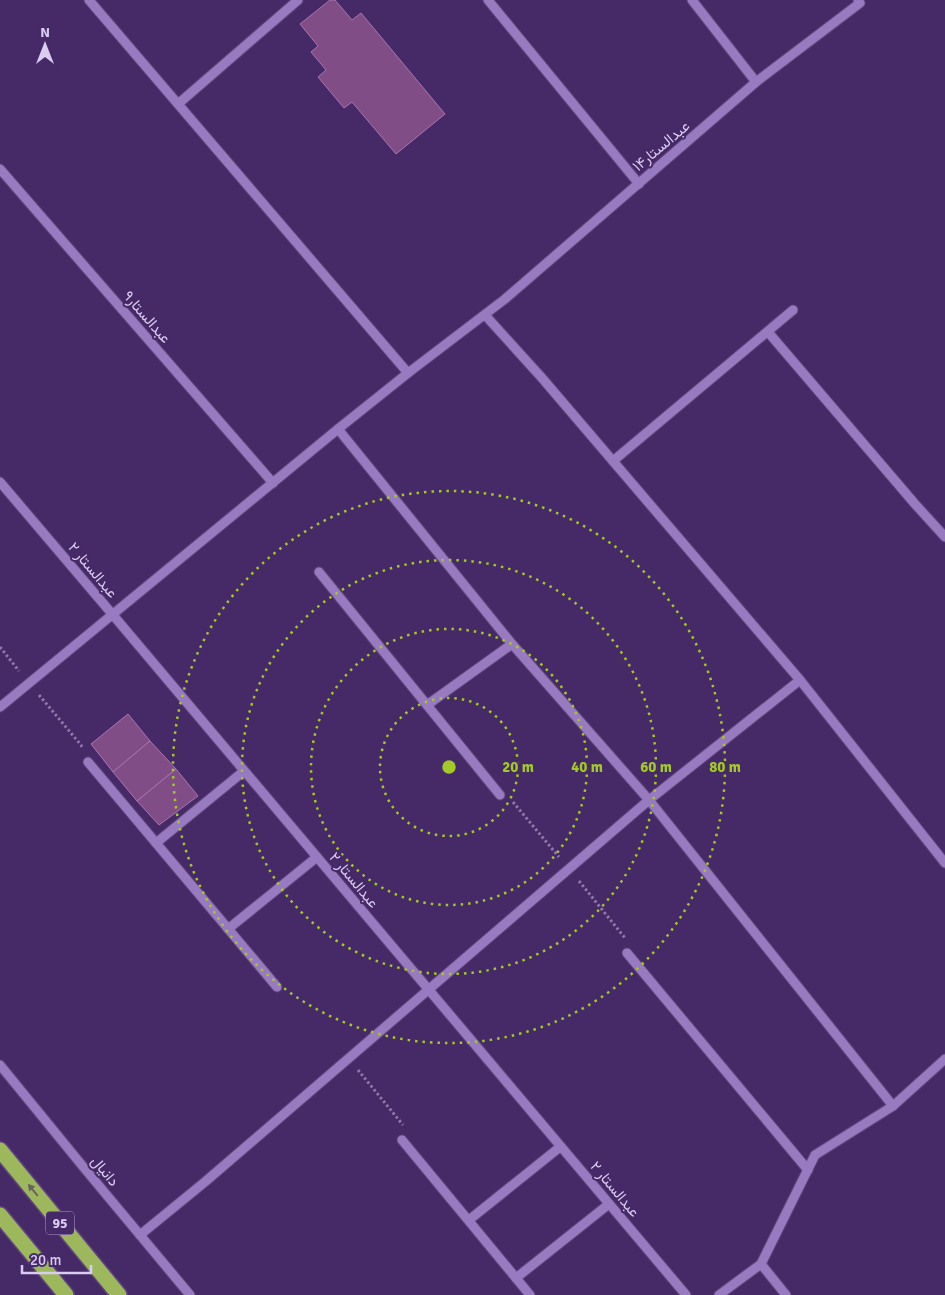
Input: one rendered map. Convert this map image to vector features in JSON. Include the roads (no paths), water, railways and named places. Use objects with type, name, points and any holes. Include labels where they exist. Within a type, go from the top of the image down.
[{"type":"highway","name":"95","points":[[0,1150],[119,1295]]},
{"type":"highway","points":[[0,1215],[66,1295]]},
{"type":"street","points":[[89,0],[408,373]]},
{"type":"street","points":[[178,104],[298,0]]},
{"type":"street","name":"عبدالستار۱۴","points":[[488,0],[639,184],[756,82],[860,3],[858,0]]},
{"type":"street","points":[[692,0],[756,82]]},
{"type":"street","name":"عبدالستار۹","points":[[0,169],[273,483]]},
{"type":"street","points":[[0,707],[338,429],[505,299],[639,184]]},
{"type":"street","points":[[612,461],[793,310]]},
{"type":"street","points":[[484,315],[542,378],[800,680],[945,863]]},
{"type":"street","points":[[768,332],[945,537]]},
{"type":"street","points":[[338,429],[512,644],[649,800],[893,1106]]},
{"type":"street","name":"عبدالستار ۲","points":[[0,482],[686,1295]]},
{"type":"street","points":[[318,572],[500,795]]},
{"type":"street","points":[[427,705],[512,644]]},
{"type":"street","points":[[140,1235],[206,1181],[649,800],[800,680]]},
{"type":"street","points":[[88,762],[276,987]]},
{"type":"street","points":[[156,843],[244,771]]},
{"type":"street","points":[[228,929],[316,857]]},
{"type":"street","points":[[628,953],[808,1170]]},
{"type":"street","points":[[719,1295],[760,1264],[815,1155],[893,1106],[945,1059]]},
{"type":"street","name":"دانیال","points":[[0,1064],[190,1295]]},
{"type":"street","points":[[402,1140],[530,1295]]},
{"type":"street","points":[[469,1220],[560,1147]]},
{"type":"street","points":[[516,1278],[609,1204]]},
{"type":"street","points":[[760,1264],[786,1295]]}]
